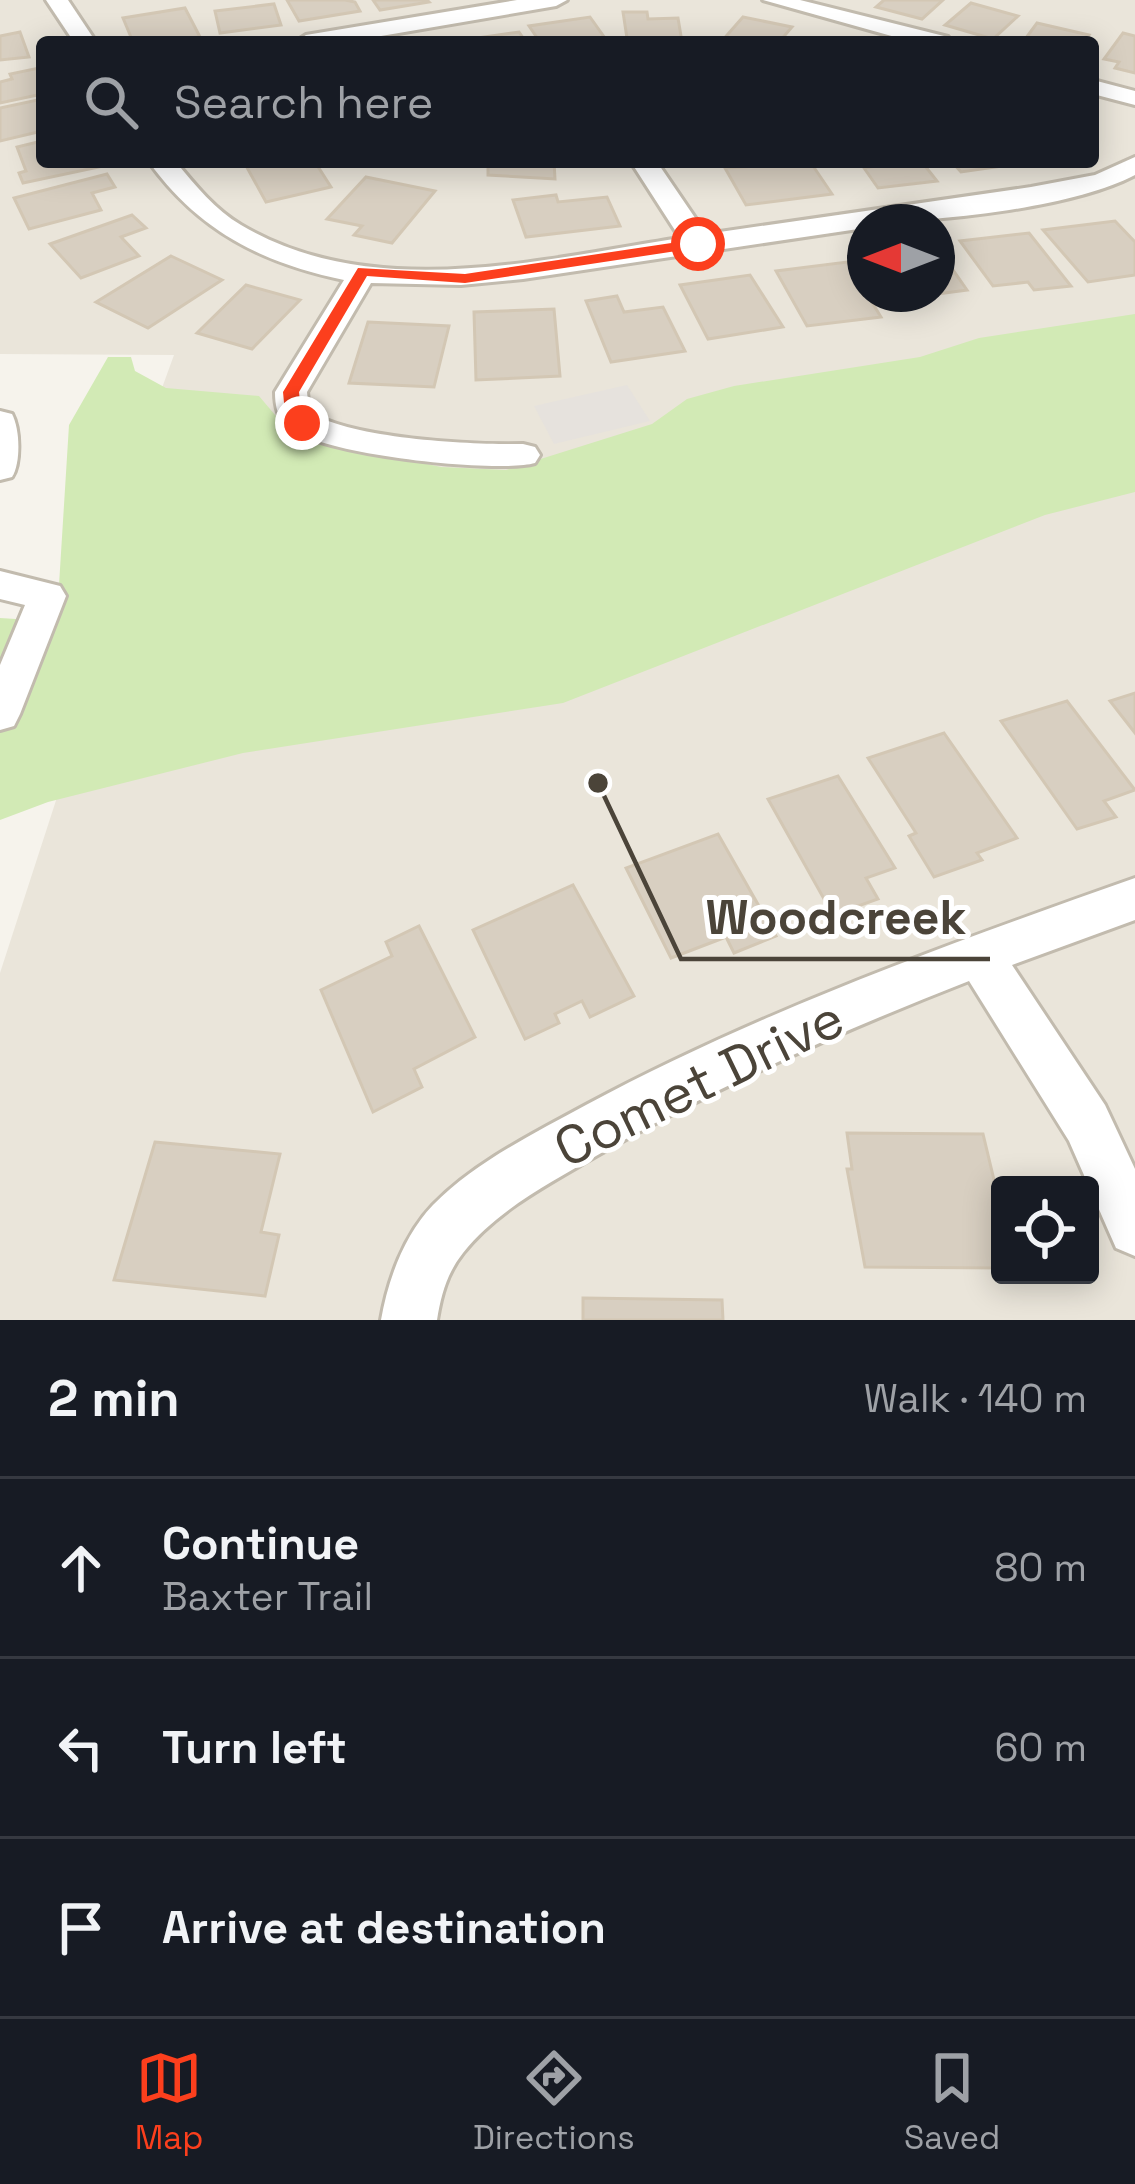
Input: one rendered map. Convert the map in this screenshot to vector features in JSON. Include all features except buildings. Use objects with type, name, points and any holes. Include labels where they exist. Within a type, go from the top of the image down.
[{"type":"street","points":[[57,0],[81,36]]},
{"type":"street","points":[[342,36],[556,0]]},
{"type":"street","points":[[774,0],[916,36]]},
{"type":"street","points":[[1099,89],[1135,98]]},
{"type":"street","points":[[167,168],[200,205],[233,232],[300,260],[363,272],[465,278],[1102,182],[1135,165]]},
{"type":"street","points":[[648,168],[698,244]]},
{"type":"street","points":[[363,272],[291,392],[293,413],[302,423],[328,432],[482,457],[523,455]]},
{"type":"street","points":[[0,422],[0,469]]},
{"type":"street","points":[[0,585],[47,596],[0,714]]},
{"type":"street","name":"Comet Drive","points":[[409,1320],[427,1259],[453,1223],[517,1173],[631,1108],[760,1046],[979,955],[1135,899]]},
{"type":"street","points":[[979,955],[1087,1123],[1135,1229]]},
{"type":"shaded area","points":[[0,0],[1135,0],[1135,1320],[0,1320],[0,973],[123,594],[88,591],[174,355],[0,354]]},
{"type":"shaded area","points":[[627,385],[650,421],[554,444],[534,406]]},
{"type":"green space","points":[[1135,314],[1135,492],[1045,515],[563,703],[243,753],[48,802],[0,820],[0,618],[32,620],[58,601],[69,425],[108,357],[131,357],[135,371],[166,388],[259,396],[292,435],[441,467],[506,470],[652,424],[687,399],[734,386],[920,357],[979,338]]},
{"type":"place","name":"Woodcreek","points":[[598,783]]},
{"type":"route","points":[[302,423],[293,413],[291,392],[363,272],[465,278],[698,244]]}]
